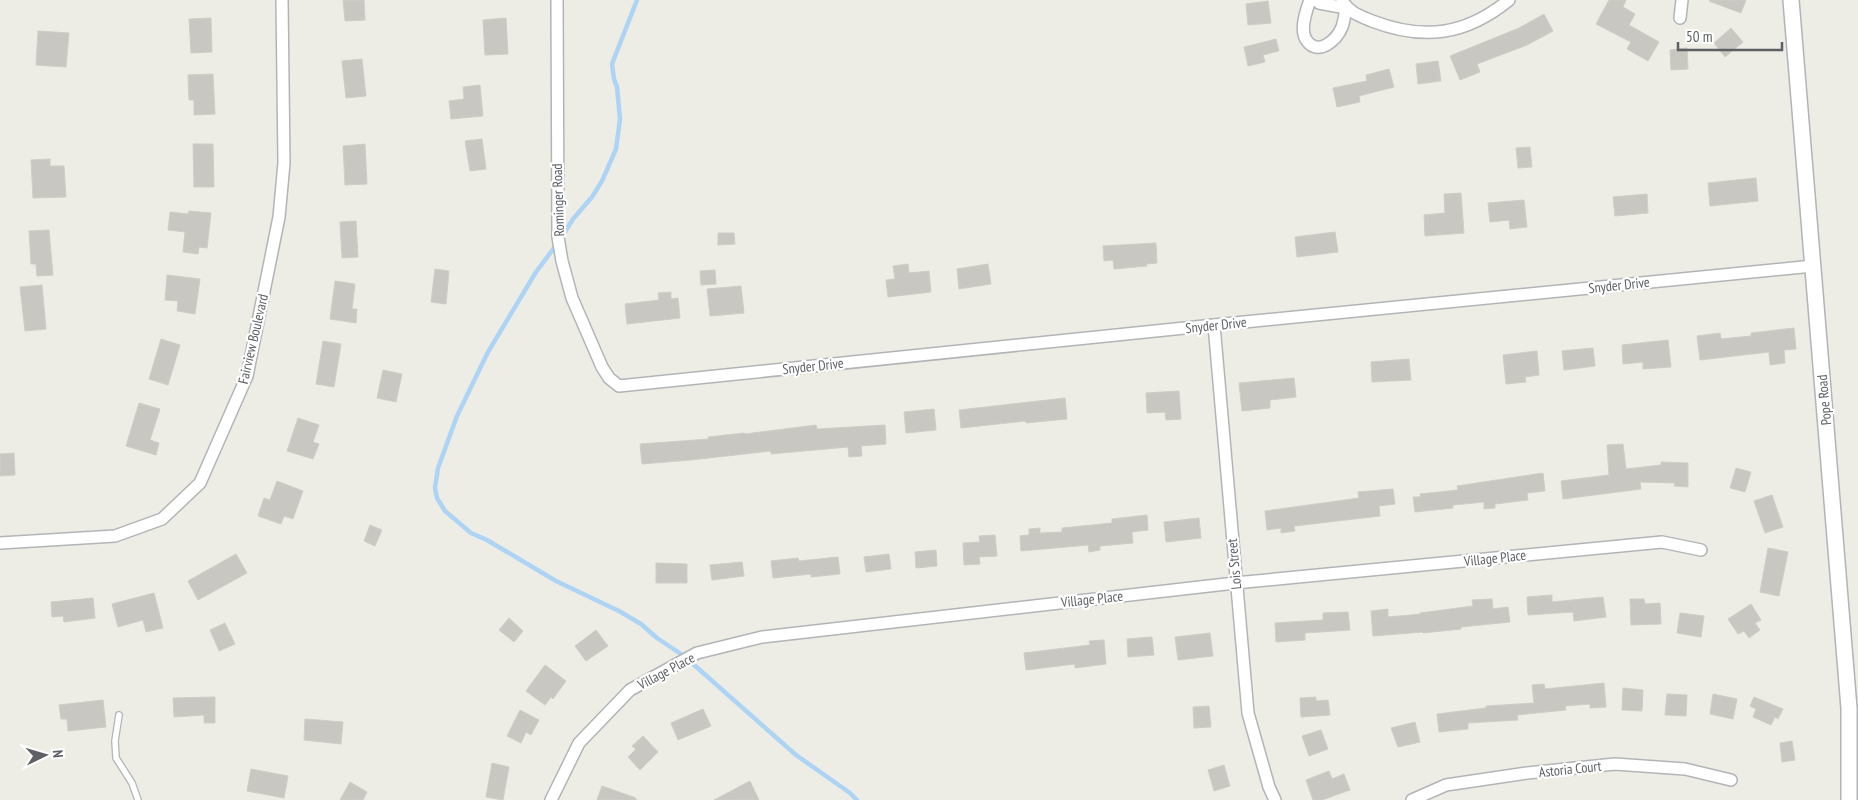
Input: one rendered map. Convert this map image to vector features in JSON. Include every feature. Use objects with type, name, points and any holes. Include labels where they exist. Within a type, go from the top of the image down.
[{"type":"street","name":"Fairview Boulevard","points":[[0,544],[115,536],[162,519],[200,483],[247,376],[279,217],[284,163],[282,0]]},
{"type":"street","name":"Rominger Road","points":[[557,0],[556,186],[558,237],[562,262],[572,298],[602,367],[609,378],[619,386]]},
{"type":"street","points":[[1310,0],[1306,12],[1304,32],[1307,41],[1314,47],[1323,47],[1333,41],[1342,27],[1344,4]]},
{"type":"street","points":[[1317,0],[1319,3],[1344,4],[1361,17],[1385,26],[1410,32],[1429,33],[1466,27],[1485,17],[1509,0]]},
{"type":"street","points":[[1680,18],[1682,0]]},
{"type":"street","name":"Pope Road","points":[[1791,0],[1849,708],[1849,800]]},
{"type":"street","name":"Snyder Drive","points":[[619,386],[1813,266]]},
{"type":"street","name":"Lois Street","points":[[1214,325],[1248,713],[1269,788],[1275,800]]},
{"type":"street","name":"Village Place","points":[[551,800],[579,743],[630,690],[697,653],[762,637],[1236,583],[1662,542],[1701,550]]},
{"type":"street","name":"Astoria Court","points":[[1412,800],[1446,785],[1527,773],[1615,764],[1685,769],[1731,780]]},
{"type":"lane","points":[[120,715],[115,742],[116,758],[132,783],[138,800]]},
{"type":"building","points":[[343,0],[364,0],[365,20],[345,21]]},
{"type":"building","points":[[1609,0],[1626,0],[1623,7],[1635,14],[1629,25],[1659,42],[1648,61],[1627,49],[1631,42],[1596,24]]},
{"type":"building","points":[[1710,0],[1746,0],[1741,13]]},
{"type":"building","points":[[1268,1],[1271,23],[1248,25],[1246,4]]},
{"type":"building","points":[[1544,14],[1553,31],[1527,45],[1477,64],[1480,72],[1460,80],[1450,56],[1519,28]]},
{"type":"building","points":[[211,18],[212,52],[191,53],[189,19]]},
{"type":"building","points":[[506,18],[508,54],[485,55],[483,20]]},
{"type":"building","points":[[1731,28],[1743,42],[1725,57],[1714,43]]},
{"type":"building","points":[[38,31],[69,33],[66,67],[36,65]]},
{"type":"building","points":[[1276,39],[1279,51],[1263,55],[1265,62],[1248,66],[1244,47]]},
{"type":"building","points":[[1687,48],[1688,69],[1671,70],[1670,50]]},
{"type":"building","points":[[362,59],[366,96],[346,98],[342,61]]},
{"type":"building","points":[[1438,61],[1441,81],[1418,84],[1416,64]]},
{"type":"building","points":[[1389,69],[1394,87],[1359,96],[1360,102],[1337,107],[1333,88],[1367,81],[1366,75]]},
{"type":"building","points":[[213,74],[215,114],[194,115],[194,100],[189,100],[188,75]]},
{"type":"building","points":[[480,85],[483,116],[451,119],[449,101],[464,99],[463,87]]},
{"type":"building","points":[[482,139],[486,169],[470,171],[465,141]]},
{"type":"building","points":[[193,144],[213,144],[214,187],[194,187]]},
{"type":"building","points":[[365,144],[367,184],[345,185],[343,146]]},
{"type":"building","points":[[1530,147],[1532,167],[1518,168],[1516,148]]},
{"type":"building","points":[[50,159],[50,166],[64,166],[66,197],[33,198],[31,160]]},
{"type":"building","points":[[1756,178],[1758,201],[1710,206],[1708,183]]},
{"type":"building","points":[[1461,193],[1464,233],[1425,236],[1424,215],[1445,213],[1444,194]]},
{"type":"building","points":[[1647,194],[1648,213],[1615,216],[1613,197]]},
{"type":"building","points":[[1524,200],[1527,227],[1510,229],[1509,220],[1490,222],[1488,203]]},
{"type":"building","points":[[189,211],[211,213],[207,248],[199,247],[198,254],[183,252],[185,232],[168,230],[170,212],[188,214]]},
{"type":"building","points":[[356,221],[358,257],[342,258],[340,222]]},
{"type":"building","points":[[49,230],[53,275],[37,276],[36,264],[31,264],[29,231]]},
{"type":"building","points":[[1335,232],[1338,252],[1297,257],[1295,237]]},
{"type":"building","points":[[718,233],[734,233],[735,244],[718,245]]},
{"type":"building","points":[[1156,243],[1157,263],[1146,264],[1147,266],[1114,269],[1113,260],[1104,261],[1103,246]]},
{"type":"building","points":[[908,264],[909,273],[929,271],[931,292],[888,297],[886,280],[895,279],[893,266]]},
{"type":"building","points":[[988,264],[991,284],[959,289],[957,269]]},
{"type":"building","points":[[435,269],[449,271],[446,304],[431,302]]},
{"type":"building","points":[[715,270],[716,284],[701,285],[700,271]]},
{"type":"building","points":[[167,275],[200,279],[195,314],[177,311],[178,301],[165,300]]},
{"type":"building","points":[[335,281],[355,284],[352,309],[357,309],[356,323],[330,319]]},
{"type":"building","points":[[42,285],[46,329],[25,331],[20,287]]},
{"type":"building","points":[[741,286],[744,313],[710,316],[707,289]]},
{"type":"building","points":[[671,292],[671,299],[678,298],[680,318],[627,324],[625,304],[659,300],[658,293]]},
{"type":"building","points":[[1794,328],[1796,349],[1784,350],[1785,363],[1770,365],[1769,352],[1700,360],[1697,336],[1720,333],[1721,339],[1751,336],[1751,333]]},
{"type":"building","points":[[161,339],[180,345],[168,385],[149,379]]},
{"type":"building","points":[[1668,340],[1671,367],[1643,369],[1643,362],[1623,364],[1622,345]]},
{"type":"building","points":[[323,341],[341,344],[334,387],[316,384]]},
{"type":"building","points":[[1593,348],[1595,366],[1564,370],[1562,351]]},
{"type":"building","points":[[1537,351],[1539,375],[1525,377],[1526,382],[1506,384],[1503,355]]},
{"type":"building","points":[[1409,359],[1411,380],[1372,382],[1371,362]]},
{"type":"building","points":[[383,370],[402,374],[396,402],[377,398]]},
{"type":"building","points":[[1294,378],[1296,397],[1270,400],[1270,408],[1242,411],[1239,383]]},
{"type":"building","points":[[1179,391],[1181,419],[1166,420],[1165,412],[1147,413],[1146,393]]},
{"type":"building","points":[[1065,398],[1067,419],[961,428],[959,410]]},
{"type":"building","points":[[139,403],[160,409],[150,440],[159,443],[156,455],[126,446]]},
{"type":"building","points":[[934,409],[936,430],[906,433],[904,412]]},
{"type":"building","points":[[298,418],[319,425],[313,442],[319,444],[313,459],[287,451]]},
{"type":"building","points":[[816,425],[817,429],[885,425],[886,444],[861,446],[862,456],[849,457],[848,447],[771,454],[771,451],[642,464],[640,444],[709,439],[708,437]]},
{"type":"building","points":[[1623,444],[1626,469],[1661,465],[1661,462],[1688,463],[1688,487],[1674,486],[1675,483],[1640,482],[1641,489],[1563,499],[1561,481],[1609,475],[1607,445]]},
{"type":"building","points":[[14,453],[15,475],[0,476],[0,454]]},
{"type":"building","points":[[1736,468],[1751,472],[1745,492],[1730,488]]},
{"type":"building","points":[[1543,473],[1545,491],[1527,493],[1528,500],[1495,504],[1495,508],[1484,509],[1484,502],[1415,512],[1413,497],[1421,497],[1420,494],[1458,490],[1457,486]]},
{"type":"building","points":[[277,481],[303,491],[293,519],[284,516],[281,524],[258,516],[264,498],[270,500]]},
{"type":"building","points":[[1393,489],[1395,504],[1379,506],[1380,516],[1294,526],[1295,531],[1281,533],[1281,528],[1267,530],[1265,511],[1359,498],[1358,492]]},
{"type":"building","points":[[1772,495],[1783,527],[1765,533],[1754,501]]},
{"type":"building","points":[[1147,515],[1148,530],[1132,532],[1133,543],[1100,546],[1100,550],[1089,552],[1088,545],[1021,551],[1020,536],[1029,535],[1029,529],[1040,528],[1040,533],[1062,532],[1062,528],[1112,523],[1112,519]]},
{"type":"building","points":[[1199,518],[1201,538],[1166,542],[1164,522]]},
{"type":"building","points":[[370,525],[382,530],[375,546],[364,541]]},
{"type":"building","points":[[995,535],[997,556],[979,557],[980,564],[964,565],[963,543],[980,542],[979,536]]},
{"type":"building","points":[[1768,548],[1788,552],[1779,596],[1760,592]]},
{"type":"building","points":[[936,550],[937,566],[916,568],[915,552]]},
{"type":"building","points":[[236,554],[247,573],[198,600],[188,581]]},
{"type":"building","points":[[889,554],[891,569],[866,572],[864,557]]},
{"type":"building","points":[[838,557],[840,574],[811,577],[811,574],[773,578],[771,561],[798,558],[799,561]]},
{"type":"building","points":[[742,562],[744,576],[712,580],[710,565]]},
{"type":"building","points":[[656,563],[687,564],[687,583],[656,583]]},
{"type":"building","points":[[154,593],[163,628],[146,632],[143,620],[118,627],[112,604]]},
{"type":"building","points":[[1552,595],[1552,602],[1603,597],[1606,617],[1574,621],[1573,612],[1528,615],[1527,597]]},
{"type":"building","points":[[93,598],[95,618],[64,622],[63,616],[52,617],[51,602]]},
{"type":"building","points":[[1492,599],[1493,609],[1508,607],[1510,622],[1423,633],[1373,636],[1371,611],[1388,609],[1388,617],[1421,614],[1473,606],[1472,600]]},
{"type":"building","points":[[1630,599],[1644,599],[1645,604],[1660,603],[1661,624],[1631,625]]},
{"type":"building","points":[[1751,604],[1761,620],[1755,623],[1760,630],[1749,638],[1744,631],[1738,634],[1728,619]]},
{"type":"building","points":[[1348,612],[1350,630],[1305,633],[1305,640],[1276,642],[1275,623],[1323,620],[1323,613]]},
{"type":"building","points":[[1680,613],[1704,616],[1701,637],[1677,633]]},
{"type":"building","points":[[509,618],[523,631],[514,642],[499,630]]},
{"type":"building","points":[[225,623],[235,644],[219,651],[210,630]]},
{"type":"building","points":[[596,630],[608,646],[586,661],[575,646]]},
{"type":"building","points":[[1210,633],[1213,656],[1178,660],[1175,637]]},
{"type":"building","points":[[1152,637],[1154,655],[1128,657],[1127,639]]},
{"type":"building","points":[[1104,640],[1106,664],[1075,668],[1075,664],[1026,670],[1024,653],[1090,645],[1089,641]]},
{"type":"building","points":[[545,665],[566,681],[553,699],[551,697],[545,705],[526,691]]},
{"type":"building","points":[[1604,683],[1606,707],[1590,708],[1590,704],[1565,706],[1566,710],[1517,715],[1518,720],[1468,723],[1468,729],[1439,732],[1437,714],[1486,708],[1486,706],[1534,703],[1532,685],[1544,684],[1545,689]]},
{"type":"building","points":[[1623,688],[1643,690],[1642,711],[1622,710]]},
{"type":"building","points":[[1667,694],[1687,695],[1686,716],[1665,715]]},
{"type":"building","points":[[1713,694],[1737,699],[1733,719],[1710,714]]},
{"type":"building","points":[[215,697],[215,723],[204,723],[204,715],[174,717],[173,698]]},
{"type":"building","points":[[1316,697],[1316,701],[1328,700],[1330,715],[1301,717],[1300,698]]},
{"type":"building","points":[[1754,697],[1783,709],[1778,719],[1775,717],[1771,725],[1753,717],[1756,709],[1750,706]]},
{"type":"building","points":[[103,700],[106,727],[68,731],[67,719],[61,719],[59,705]]},
{"type":"building","points":[[1209,706],[1211,727],[1194,728],[1193,707]]},
{"type":"building","points":[[703,709],[711,726],[678,740],[671,723]]},
{"type":"building","points":[[520,710],[539,720],[531,735],[526,732],[521,743],[507,736]]},
{"type":"building","points":[[305,719],[343,722],[341,744],[304,740]]},
{"type":"building","points":[[1415,722],[1420,742],[1398,747],[1391,728]]},
{"type":"building","points":[[1321,730],[1328,749],[1309,756],[1302,736]]},
{"type":"building","points":[[643,736],[658,752],[640,770],[628,757],[636,749],[632,746]]},
{"type":"building","points":[[1792,741],[1795,760],[1782,762],[1780,743]]},
{"type":"building","points":[[492,763],[509,767],[503,800],[486,797]]},
{"type":"building","points":[[1224,765],[1230,786],[1214,791],[1208,770]]},
{"type":"building","points":[[251,769],[288,776],[284,798],[247,791]]},
{"type":"building","points":[[1329,771],[1332,779],[1344,774],[1350,790],[1322,800],[1313,800],[1306,780]]},
{"type":"building","points":[[750,781],[759,800],[714,800]]},
{"type":"building","points":[[350,782],[367,792],[363,800],[340,800]]},
{"type":"building","points":[[602,786],[636,798],[636,800],[597,800]]},
{"type":"waterway","points":[[561,238],[602,181],[616,149],[620,119],[617,87],[612,64],[637,0]]},
{"type":"waterway","points":[[557,244],[536,272],[488,352],[457,416],[438,468],[435,488],[437,498],[445,511],[471,533],[487,540],[556,581],[619,611],[641,624],[657,638],[684,656],[796,755],[857,800]]}]
